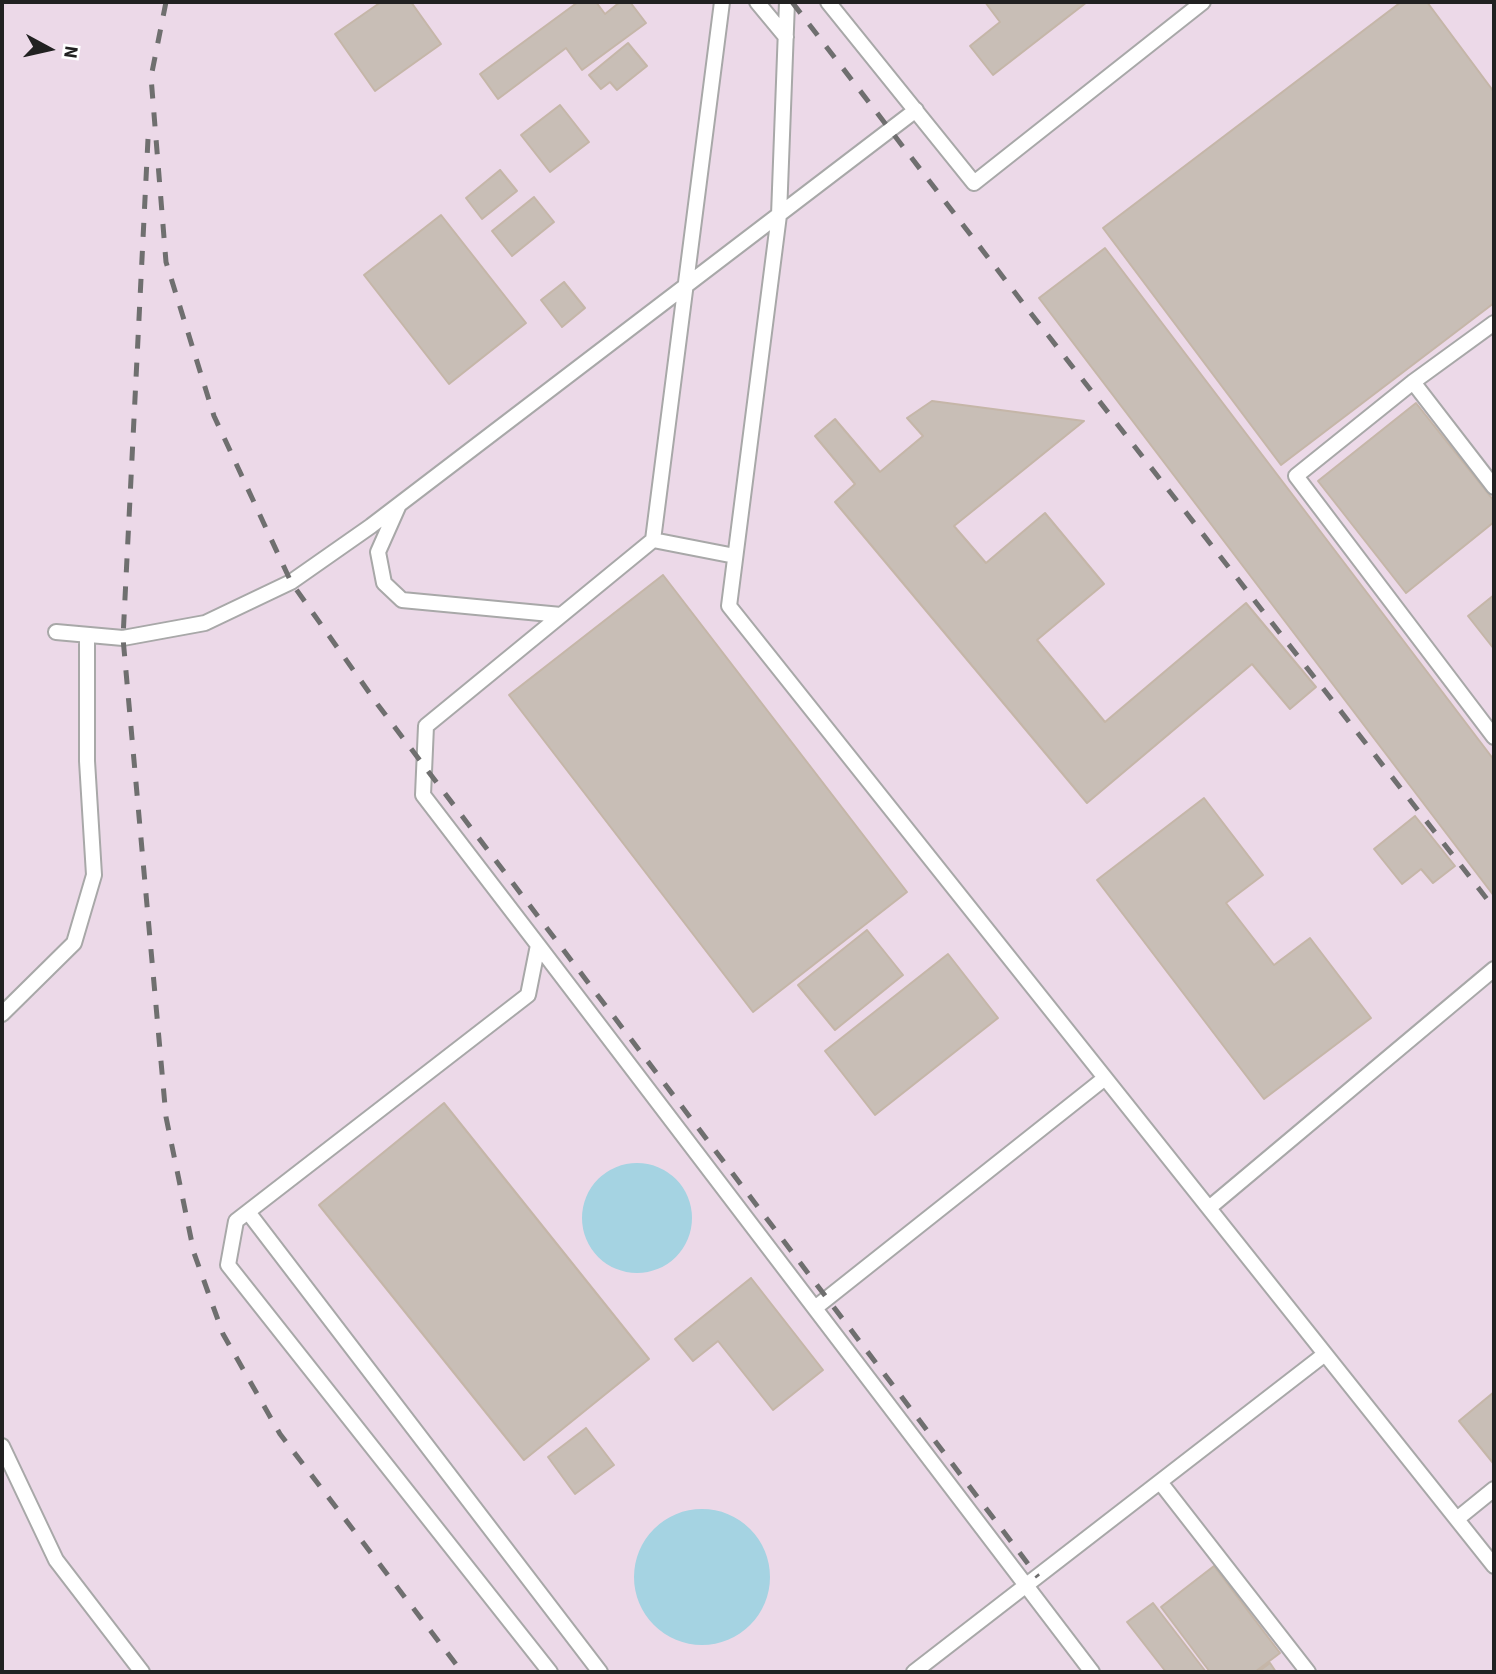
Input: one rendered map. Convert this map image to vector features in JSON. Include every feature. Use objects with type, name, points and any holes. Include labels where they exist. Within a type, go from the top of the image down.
[{"type":"lane","points":[[722,2],[653,540],[426,726],[423,795],[1092,1672]]},
{"type":"lane","points":[[757,2],[786,37]]},
{"type":"lane","points":[[787,2],[779,215],[729,606],[1494,1566]]},
{"type":"lane","points":[[828,2],[974,183],[1203,2]]},
{"type":"lane","points":[[55,632],[123,638],[205,623],[290,582],[398,506],[916,110]]},
{"type":"lane","points":[[1494,323],[1413,382],[1296,476],[1494,737]]},
{"type":"lane","points":[[1413,382],[1494,487]]},
{"type":"lane","points":[[398,506],[377,552],[384,583],[402,600],[561,615]]},
{"type":"lane","points":[[653,540],[736,556]]},
{"type":"lane","points":[[2,1014],[74,943],[94,875],[87,761],[88,635]]},
{"type":"lane","points":[[538,945],[528,995],[236,1221],[228,1265],[550,1672]]},
{"type":"lane","points":[[1209,1208],[1494,969]]},
{"type":"lane","points":[[815,1308],[1105,1078]]},
{"type":"lane","points":[[248,1212],[600,1672]]},
{"type":"lane","points":[[914,1672],[1325,1354]]},
{"type":"lane","points":[[2,1446],[56,1560],[142,1672]]},
{"type":"lane","points":[[1160,1482],[1308,1672]]},
{"type":"lane","points":[[1457,1519],[1494,1489]]},
{"type":"shaded area","points":[[2,2],[1494,2],[1494,1672],[2,1672]]},
{"type":"water","points":[[637,1163],[658,1167],[676,1179],[688,1197],[692,1218],[688,1239],[676,1257],[658,1269],[637,1273],[616,1269],[598,1257],[586,1239],[582,1218],[586,1197],[598,1179],[616,1167]]},
{"type":"water","points":[[702,1509],[728,1515],[750,1529],[764,1551],[770,1577],[764,1603],[750,1625],[728,1639],[702,1645],[676,1639],[654,1625],[640,1603],[634,1577],[640,1551],[654,1529],[676,1515]]},
{"type":"building","points":[[381,2],[411,2],[441,44],[375,91],[335,34]]},
{"type":"building","points":[[578,2],[596,2],[605,14],[620,2],[630,2],[646,23],[582,70],[566,48],[498,99],[480,74]]},
{"type":"building","points":[[985,2],[1087,2],[993,75],[970,46],[1000,22]]},
{"type":"building","points":[[1401,2],[1427,2],[1494,92],[1494,303],[1281,465],[1103,228]]},
{"type":"building","points":[[628,43],[647,66],[617,90],[610,82],[601,89],[589,75]]},
{"type":"building","points":[[560,105],[589,142],[550,172],[521,135]]},
{"type":"building","points":[[500,170],[517,191],[482,219],[466,198]]},
{"type":"building","points":[[534,197],[554,222],[512,256],[492,231]]},
{"type":"building","points":[[441,215],[526,323],[449,384],[364,275]]},
{"type":"building","points":[[1105,248],[1494,760],[1494,896],[1039,298]]},
{"type":"building","points":[[564,282],[585,308],[562,327],[541,300]]},
{"type":"building","points":[[932,401],[1084,421],[954,526],[986,563],[1045,513],[1104,584],[1037,640],[1105,722],[1246,603],[1316,687],[1290,709],[1252,664],[1087,803],[835,502],[855,484],[815,436],[835,419],[880,472],[923,436],[907,418]]},
{"type":"building","points":[[1416,403],[1494,501],[1494,522],[1406,593],[1318,481]]},
{"type":"building","points":[[663,575],[907,892],[753,1012],[509,695]]},
{"type":"building","points":[[1494,595],[1494,649],[1468,616]]},
{"type":"building","points":[[1204,798],[1263,875],[1226,903],[1274,965],[1310,938],[1371,1018],[1264,1099],[1097,880]]},
{"type":"building","points":[[1415,816],[1455,866],[1433,883],[1421,869],[1402,884],[1374,849]]},
{"type":"building","points":[[867,930],[903,975],[835,1030],[798,985]]},
{"type":"building","points":[[948,954],[998,1018],[875,1115],[825,1051]]},
{"type":"building","points":[[444,1103],[649,1359],[524,1460],[319,1205]]},
{"type":"building","points":[[751,1278],[823,1370],[773,1410],[718,1341],[693,1361],[675,1339]]},
{"type":"building","points":[[1494,1392],[1494,1463],[1493,1463],[1459,1421]]},
{"type":"building","points":[[586,1428],[614,1465],[575,1494],[548,1457]]},
{"type":"building","points":[[1214,1566],[1280,1653],[1255,1672],[1210,1672],[1161,1607]]},
{"type":"building","points":[[1153,1603],[1206,1672],[1166,1672],[1127,1622]]},
{"type":"building","points":[[1270,1663],[1276,1672],[1258,1672]]},
{"type":"railway","points":[[166,2],[151,77],[166,262],[214,416],[291,582],[378,705],[1038,1577]]},
{"type":"railway","points":[[792,2],[1494,908]]},
{"type":"railway","points":[[148,139],[123,638],[166,1117],[194,1253],[223,1334],[280,1434],[462,1672]]}]
